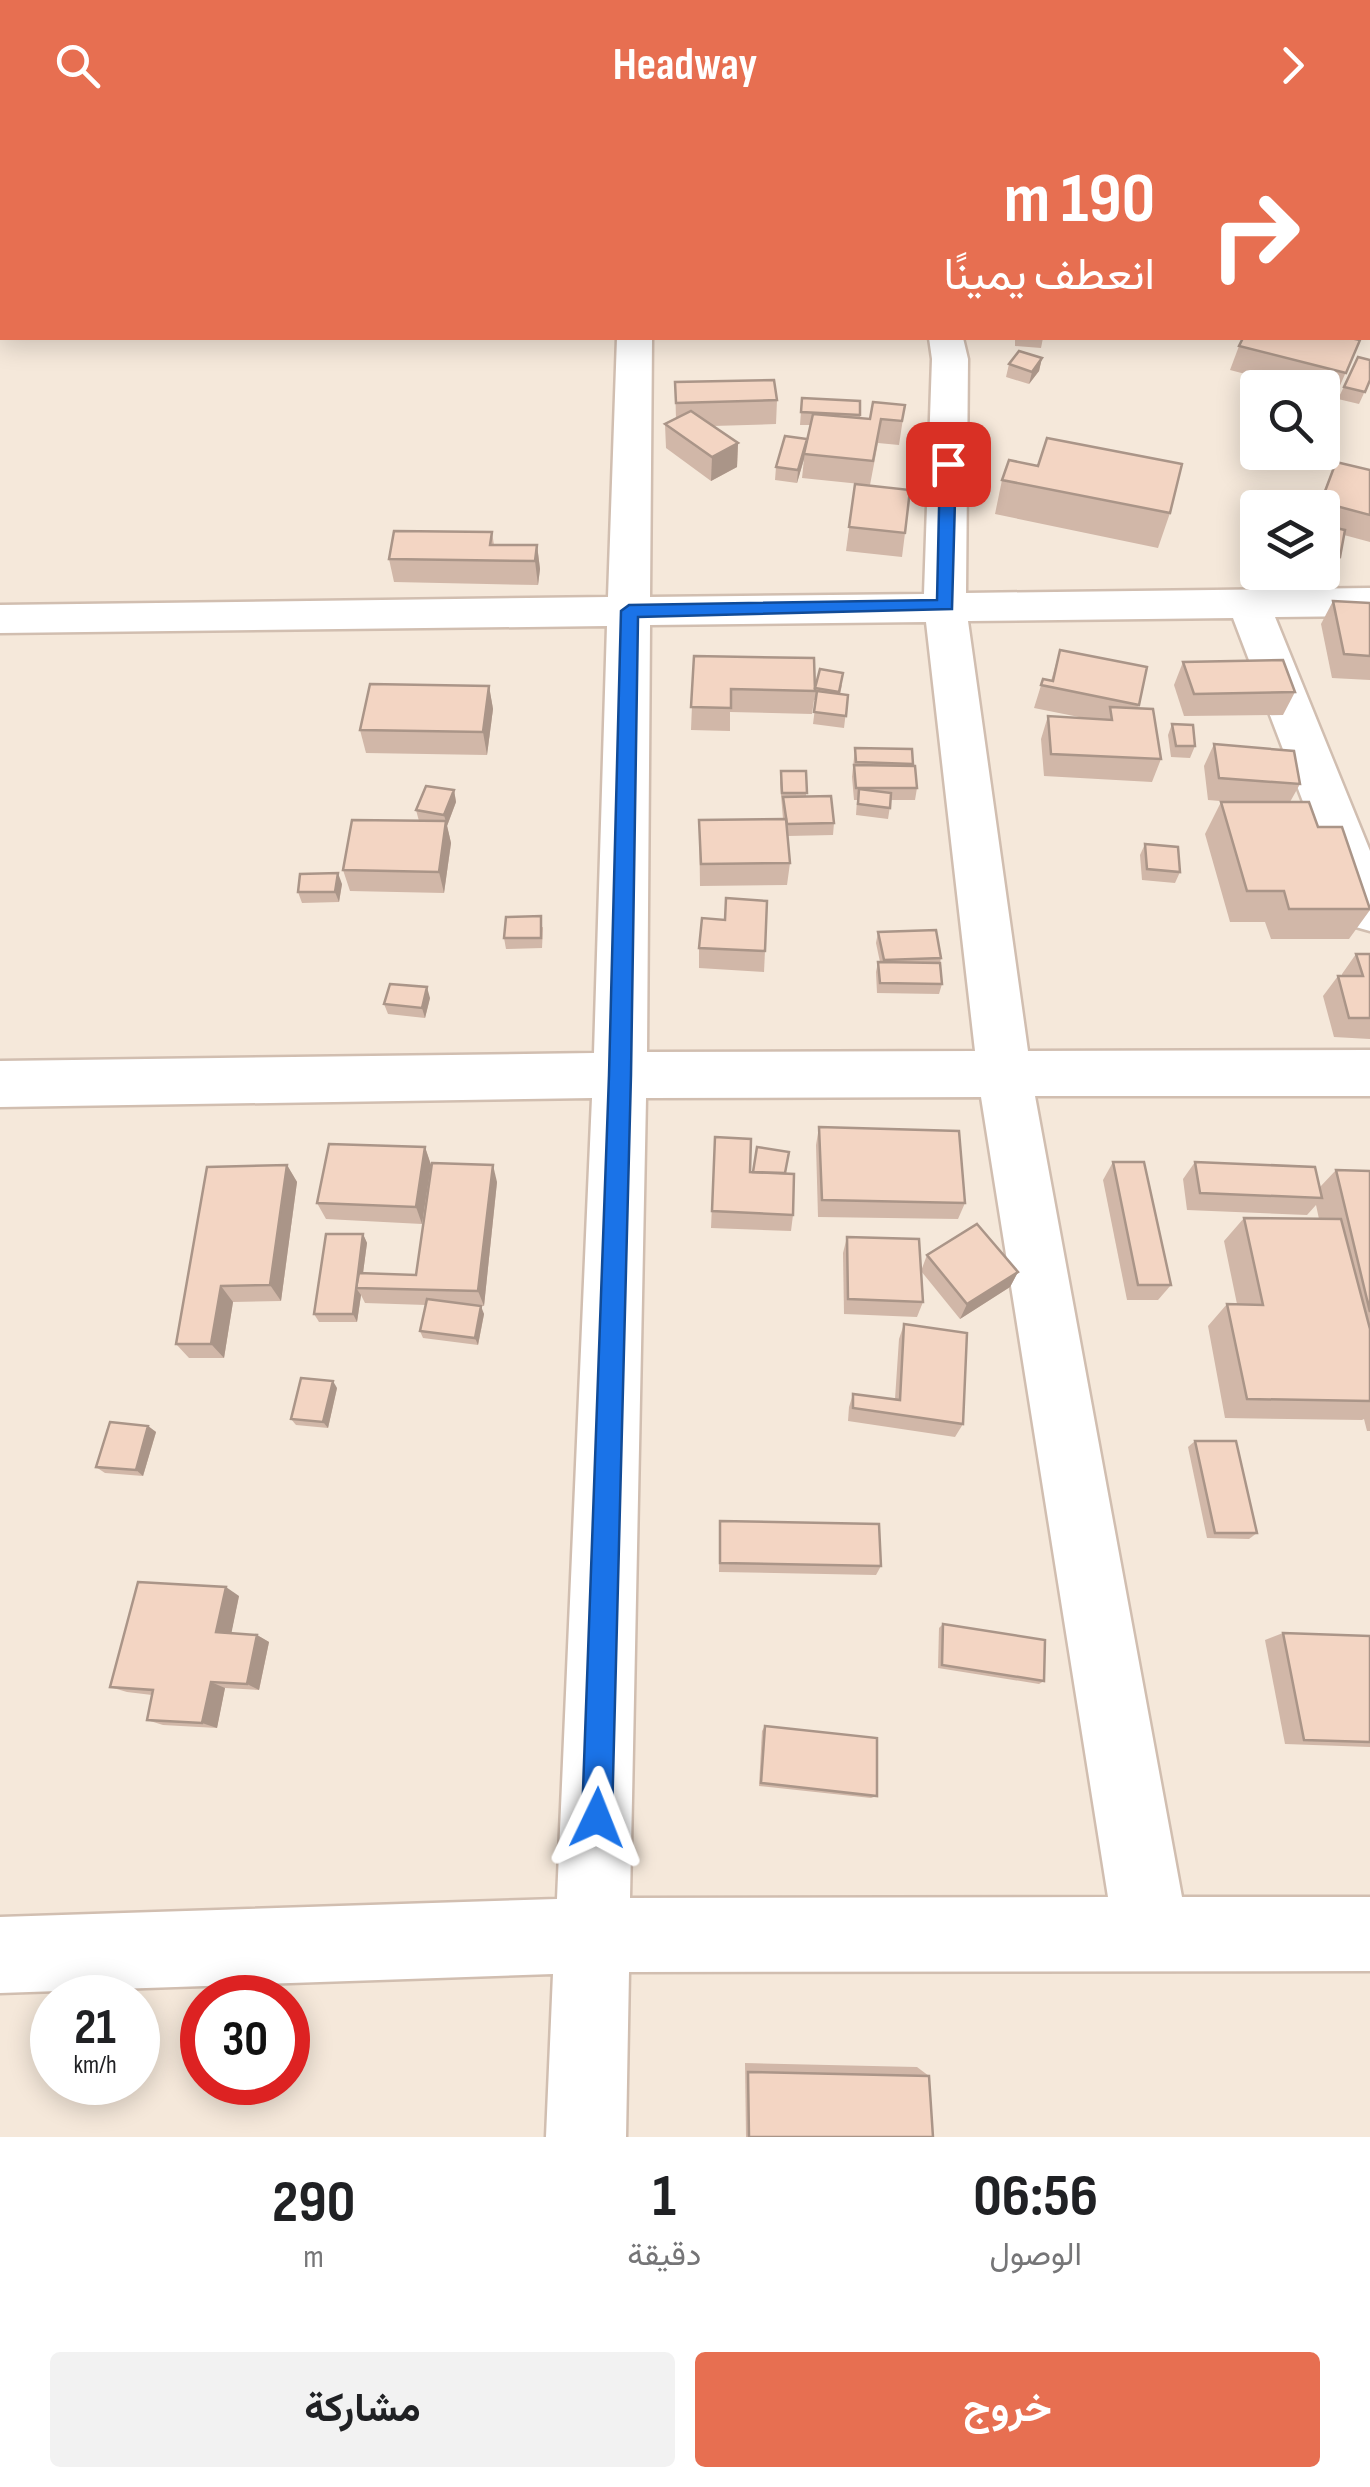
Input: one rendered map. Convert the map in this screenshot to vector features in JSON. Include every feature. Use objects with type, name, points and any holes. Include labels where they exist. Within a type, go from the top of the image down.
[{"type":"street","points":[[586,2137],[620,1075],[634,340]]},
{"type":"street","points":[[946,340],[950,359],[946,605],[1004,1073],[1151,1933]]},
{"type":"street","points":[[0,620],[1370,602]]},
{"type":"street","points":[[1248,603],[1370,912]]},
{"type":"street","points":[[0,1084],[620,1075],[1370,1073]]},
{"type":"street","points":[[0,1955],[593,1935],[1370,1934]]},
{"type":"shaded area","points":[[0,340],[1370,340],[1370,2137],[0,2137]]},
{"type":"building","points":[[1242,340],[1360,340],[1346,373],[1239,346]]},
{"type":"building","points":[[1019,351],[1042,358],[1032,372],[1009,364]]},
{"type":"building","points":[[1358,357],[1370,360],[1370,380],[1365,392],[1344,387]]},
{"type":"building","points":[[774,380],[777,400],[676,403],[675,382]]},
{"type":"building","points":[[802,398],[860,401],[860,415],[801,412]]},
{"type":"building","points":[[873,402],[905,405],[902,421],[881,419],[873,461],[804,454],[813,414],[870,419]]},
{"type":"building","points":[[691,411],[738,443],[712,457],[665,424]]},
{"type":"building","points":[[785,436],[807,439],[798,470],[776,467]]},
{"type":"building","points":[[1047,438],[1182,464],[1170,513],[1002,480],[1009,460],[1038,466]]},
{"type":"building","points":[[1340,463],[1370,470],[1370,515],[1340,507],[1340,490],[1326,490],[1333,470],[1340,470]]},
{"type":"building","points":[[855,484],[910,490],[905,533],[849,527]]},
{"type":"building","points":[[1340,529],[1345,530],[1340,557]]},
{"type":"building","points":[[394,531],[492,532],[490,545],[537,545],[535,561],[389,559]]},
{"type":"building","points":[[1333,601],[1370,603],[1370,656],[1344,654]]},
{"type":"building","points":[[1060,650],[1147,667],[1139,705],[1041,685],[1043,679],[1053,681]]},
{"type":"building","points":[[694,656],[814,658],[815,691],[731,689],[731,708],[691,707]]},
{"type":"building","points":[[1283,660],[1295,692],[1194,694],[1183,662]]},
{"type":"building","points":[[820,669],[843,673],[839,692],[815,688]]},
{"type":"building","points":[[370,684],[489,686],[483,732],[360,730]]},
{"type":"building","points":[[817,691],[848,695],[846,716],[814,712]]},
{"type":"building","points":[[1110,707],[1153,709],[1161,759],[1051,754],[1048,716],[1112,720]]},
{"type":"building","points":[[1172,724],[1193,725],[1195,746],[1176,746]]},
{"type":"building","points":[[1214,744],[1294,751],[1300,784],[1219,778]]},
{"type":"building","points":[[855,748],[912,749],[913,764],[856,762]]},
{"type":"building","points":[[854,765],[915,766],[917,788],[856,788]]},
{"type":"building","points":[[781,771],[806,771],[807,793],[782,793]]},
{"type":"building","points":[[426,786],[454,790],[444,815],[416,810]]},
{"type":"building","points":[[859,789],[891,793],[890,808],[858,804]]},
{"type":"building","points":[[831,796],[834,823],[787,824],[783,797]]},
{"type":"building","points":[[1221,802],[1309,802],[1318,827],[1342,827],[1370,909],[1289,909],[1284,891],[1247,891]]},
{"type":"building","points":[[786,819],[790,863],[701,864],[699,820]]},
{"type":"building","points":[[352,820],[446,821],[439,872],[343,870]]},
{"type":"building","points":[[1145,844],[1178,847],[1180,872],[1147,869]]},
{"type":"building","points":[[338,873],[335,892],[298,892],[300,874]]},
{"type":"building","points":[[726,898],[767,901],[765,951],[699,948],[702,918],[725,920]]},
{"type":"building","points":[[541,916],[541,938],[504,938],[506,917]]},
{"type":"building","points":[[936,930],[941,958],[884,960],[878,932]]},
{"type":"building","points":[[1356,954],[1370,954],[1370,1018],[1349,1018],[1338,976],[1363,976]]},
{"type":"building","points":[[878,962],[940,963],[942,984],[880,983]]},
{"type":"building","points":[[390,984],[427,987],[422,1008],[384,1004]]},
{"type":"building","points":[[819,1127],[959,1131],[965,1203],[822,1200]]},
{"type":"building","points":[[715,1137],[751,1139],[750,1172],[794,1174],[793,1215],[712,1211]]},
{"type":"building","points":[[329,1144],[425,1147],[416,1207],[317,1203]]},
{"type":"building","points":[[757,1147],[789,1152],[785,1173],[753,1172]]},
{"type":"building","points":[[1113,1162],[1144,1162],[1171,1285],[1138,1285]]},
{"type":"building","points":[[1195,1162],[1315,1167],[1322,1198],[1200,1193]]},
{"type":"building","points":[[432,1163],[493,1165],[478,1291],[356,1288],[359,1273],[416,1275]]},
{"type":"building","points":[[287,1165],[270,1285],[221,1286],[211,1344],[176,1344],[207,1167]]},
{"type":"building","points":[[1336,1170],[1370,1171],[1370,1312]]},
{"type":"building","points":[[1244,1218],[1341,1219],[1370,1329],[1370,1401],[1247,1399],[1227,1304],[1263,1305]]},
{"type":"building","points":[[977,1224],[1018,1272],[967,1304],[927,1255]]},
{"type":"building","points":[[326,1234],[363,1234],[353,1314],[314,1314]]},
{"type":"building","points":[[847,1237],[919,1239],[923,1302],[848,1299]]},
{"type":"building","points":[[427,1299],[481,1306],[475,1338],[420,1331]]},
{"type":"building","points":[[904,1324],[967,1333],[963,1424],[853,1408],[853,1394],[900,1400]]},
{"type":"building","points":[[301,1378],[333,1381],[323,1422],[291,1419]]},
{"type":"building","points":[[110,1422],[148,1426],[136,1470],[96,1467]]},
{"type":"building","points":[[1195,1441],[1236,1441],[1257,1533],[1215,1533]]},
{"type":"building","points":[[720,1521],[879,1524],[881,1566],[720,1563]]},
{"type":"building","points":[[138,1582],[226,1587],[216,1632],[257,1635],[247,1684],[211,1682],[202,1723],[147,1720],[153,1690],[110,1687]]},
{"type":"building","points":[[943,1624],[1045,1640],[1044,1681],[942,1665]]},
{"type":"building","points":[[1283,1633],[1370,1636],[1370,1742],[1304,1740]]},
{"type":"building","points":[[765,1726],[877,1738],[877,1796],[761,1783]]},
{"type":"building","points":[[748,2072],[929,2076],[933,2137],[749,2137]]},
{"type":"route","points":[[597,1818],[620,1075],[629,611],[946,605],[948,464]]}]
